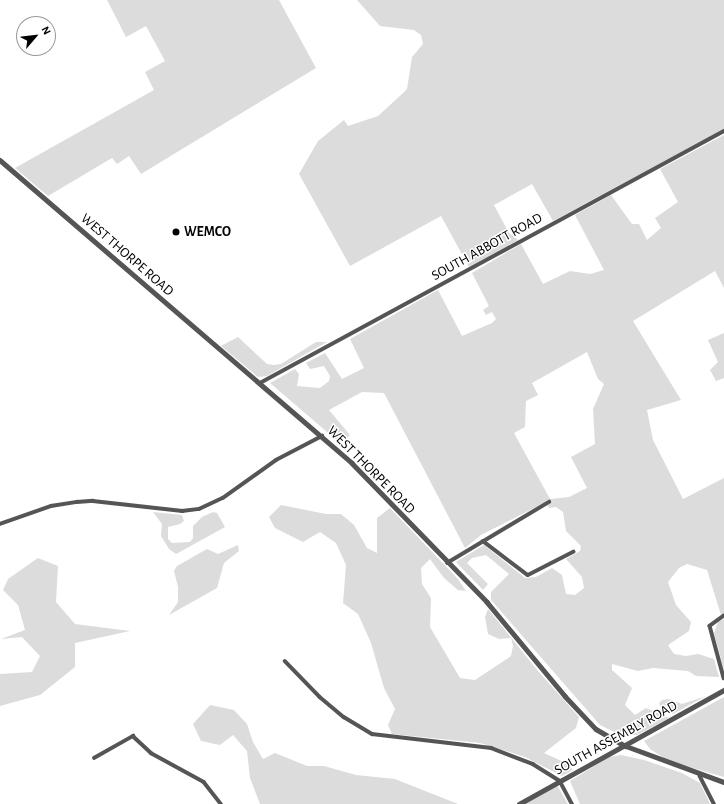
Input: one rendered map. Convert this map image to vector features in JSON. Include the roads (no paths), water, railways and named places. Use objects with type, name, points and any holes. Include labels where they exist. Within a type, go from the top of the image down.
[{"type":"street","name":"SOUTH ABBOTT ROAD","points":[[260,383],[724,131]]},
{"type":"street","name":"WEST THORPE ROAD","points":[[0,160],[322,436],[375,486],[446,563],[508,626],[596,729],[626,746],[700,776],[724,782]]},
{"type":"street","points":[[0,524],[51,506],[77,502],[182,510],[199,509],[223,498],[276,460],[322,436]]},
{"type":"street","points":[[446,563],[549,502]]},
{"type":"street","points":[[483,541],[528,575],[573,552]]},
{"type":"street","points":[[724,616],[710,626],[724,678]]},
{"type":"street","points":[[285,661],[320,697],[344,717],[372,734],[491,748],[533,764],[560,781],[572,804]]},
{"type":"street","name":"SOUTH ASSEMBLY ROAD","points":[[520,804],[724,690]]},
{"type":"street","points":[[94,758],[133,736],[151,753],[204,782],[221,804]]},
{"type":"street","points":[[700,776],[714,804]]},
{"type":"place","name":"WEMCO","points":[[176,232]]}]
